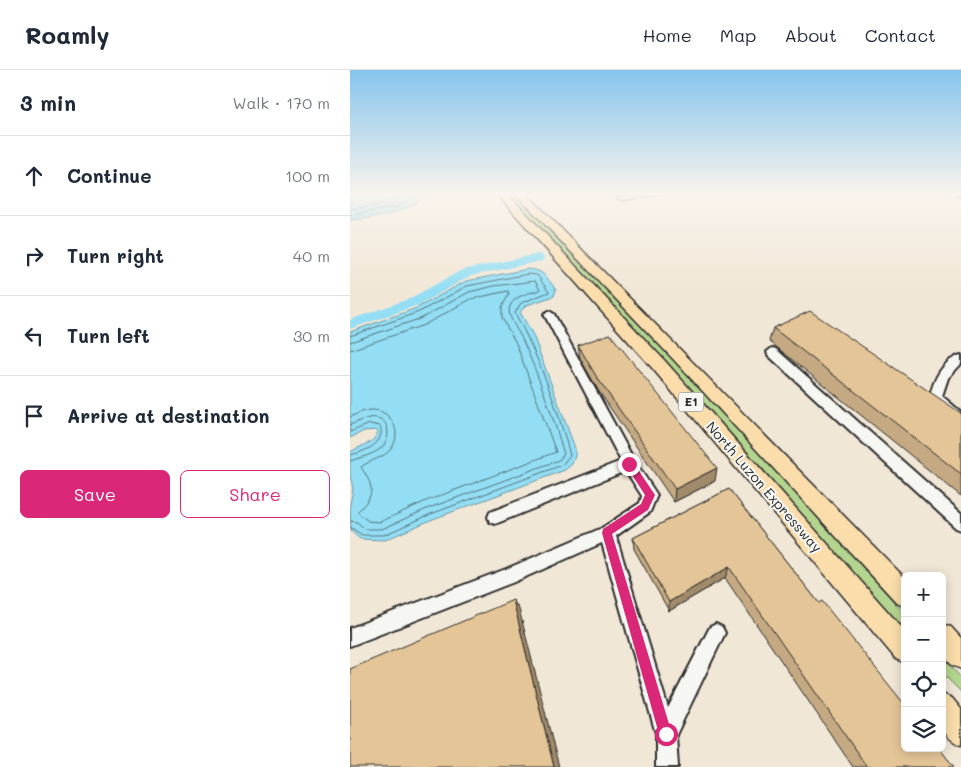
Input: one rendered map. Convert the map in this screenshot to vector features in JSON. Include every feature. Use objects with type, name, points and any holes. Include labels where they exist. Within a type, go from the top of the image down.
[{"type":"highway","name":"North Luzon Expressway","points":[[531,226],[658,365],[901,645]]},
{"type":"highway","name":"North Luzon Expressway","points":[[552,226],[679,356],[901,591]]},
{"type":"highway","points":[[876,615],[901,656]]},
{"type":"highway","points":[[946,640],[961,656]]},
{"type":"highway","points":[[946,699],[961,716]]},
{"type":"highway","points":[[946,713],[961,731]]},
{"type":"lane","points":[[350,637],[508,576],[607,533],[644,507],[650,495],[629,464],[549,314]]},
{"type":"lane","points":[[772,352],[961,523]]},
{"type":"lane","points":[[961,359],[945,370],[937,388],[936,397],[961,419]]},
{"type":"lane","points":[[495,517],[629,464]]},
{"type":"lane","points":[[607,533],[666,734],[667,767]]},
{"type":"lane","points":[[666,734],[716,634]]},
{"type":"green space","points":[[538,226],[546,226],[614,297],[901,610],[901,627],[658,354]]},
{"type":"green space","points":[[946,661],[961,678],[961,692],[946,677]]},
{"type":"water","points":[[528,269],[541,272],[556,290],[554,296],[527,305],[520,312],[533,335],[575,448],[572,464],[565,470],[433,519],[385,540],[360,539],[351,531],[350,504],[353,489],[350,475],[350,452],[372,441],[378,433],[376,430],[364,431],[350,438],[350,332],[417,308],[466,281]]},
{"type":"building","points":[[810,311],[961,413],[961,474],[773,328]]},
{"type":"building","points":[[610,334],[717,468],[675,489],[596,376],[578,345]]},
{"type":"building","points":[[729,489],[819,603],[822,601],[901,700],[901,752],[942,752],[954,767],[867,767],[729,567],[669,602],[633,538]]},
{"type":"building","points":[[513,600],[554,767],[350,767],[350,669]]},
{"type":"waterway","points":[[350,325],[416,301],[466,273],[538,258]]},
{"type":"route","points":[[629,464],[650,495],[644,507],[607,533],[666,734]]}]
